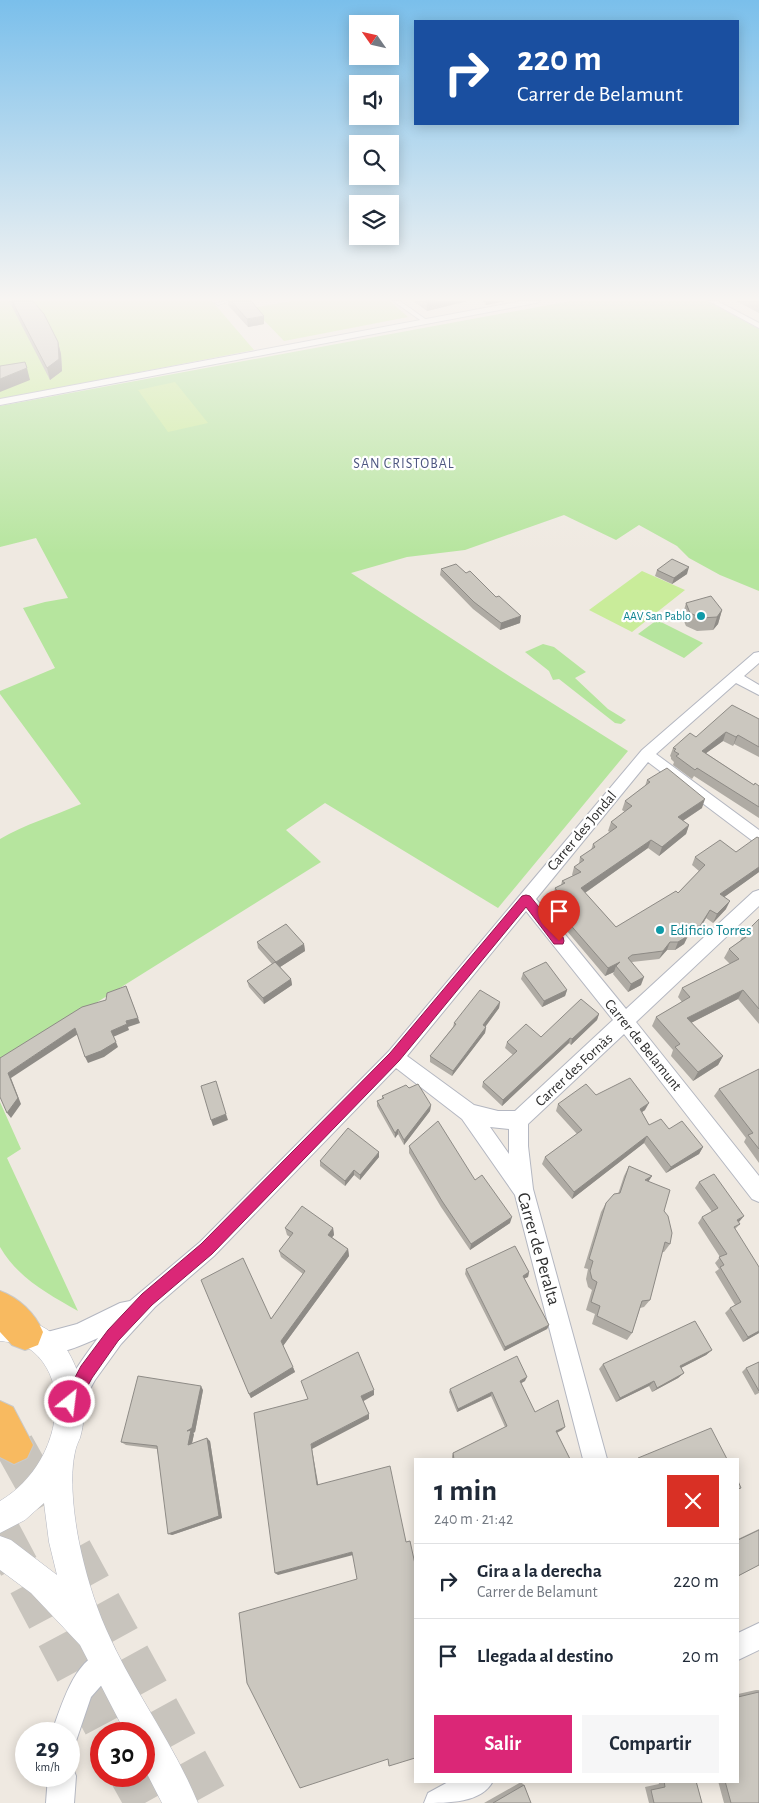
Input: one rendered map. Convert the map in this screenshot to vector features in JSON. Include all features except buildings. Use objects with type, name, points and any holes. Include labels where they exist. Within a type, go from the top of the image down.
[{"type":"highway","points":[[0,1308],[23,1334]]},
{"type":"street","points":[[0,402],[92,385]]},
{"type":"street","name":"Carrer des Jondal","points":[[23,1334],[66,1340],[109,1323],[147,1299],[207,1249],[395,1057],[647,754],[759,656]]},
{"type":"street","points":[[735,677],[759,691]]},
{"type":"street","points":[[647,754],[759,838]]},
{"type":"street","name":"Carrer des Fornàs","points":[[520,1120],[759,896]]},
{"type":"street","name":"Carrer de Belamunt","points":[[526,899],[624,1023],[698,1112],[759,1192]]},
{"type":"street","name":"Carrer de Peralta","points":[[395,1057],[470,1113],[524,1190],[595,1458]]},
{"type":"street","points":[[470,1113],[498,1120],[520,1120],[518,1146],[524,1190]]},
{"type":"street","name":"Carrer des Jondal","points":[[70,1402],[87,1372],[113,1336],[147,1299]]},
{"type":"street","points":[[0,1518],[8,1514],[35,1491],[53,1466],[68,1426],[70,1402],[65,1373],[57,1357],[23,1334]]},
{"type":"street","points":[[60,1451],[58,1497],[64,1542],[74,1582],[98,1649],[138,1722]]},
{"type":"street","points":[[0,1551],[42,1582],[98,1649]]},
{"type":"street","points":[[739,1647],[759,1636]]},
{"type":"street","points":[[69,1722],[98,1649]]},
{"type":"street","points":[[155,1755],[181,1803]]},
{"type":"street","points":[[60,1803],[61,1787]]},
{"type":"green space","points":[[0,385],[72,385],[0,399]]},
{"type":"green space","points":[[113,385],[759,385],[759,591],[720,575],[689,558],[677,546],[639,525],[616,540],[564,515],[465,550],[407,557],[351,573],[628,751],[498,908],[325,803],[286,830],[321,862],[0,1063],[0,839],[29,824],[81,804],[0,694],[0,691],[55,668],[23,608],[68,598],[36,538],[0,547],[0,406]]},
{"type":"green space","points":[[160,385],[178,385],[208,423],[168,432],[138,390]]},
{"type":"green space","points":[[642,571],[685,590],[632,632],[589,610]]},
{"type":"green space","points":[[657,620],[703,643],[684,658],[638,634]]},
{"type":"green space","points":[[543,644],[554,647],[586,672],[575,678],[608,709],[626,720],[621,724],[615,723],[559,679],[553,680],[549,671],[525,652]]},
{"type":"green space","points":[[0,1102],[21,1149],[7,1158],[78,1311],[34,1284],[16,1268],[0,1247]]},
{"type":"tunnel","points":[[14,1445],[47,1504]]},
{"type":"tunnel","points":[[0,1531],[102,1722]]},
{"type":"tunnel","points":[[72,1550],[211,1803]]},
{"type":"tunnel","points":[[136,1787],[145,1803]]},
{"type":"place","name":"AAV San Pablo","points":[[701,616]]},
{"type":"place","name":"Edificio Torres","points":[[660,930]]},
{"type":"district","name":"SAN CRISTOBAL","points":[[404,464]]},
{"type":"route","points":[[70,1402],[87,1372],[113,1336],[147,1299],[207,1249],[395,1057],[526,899],[559,941]]}]
